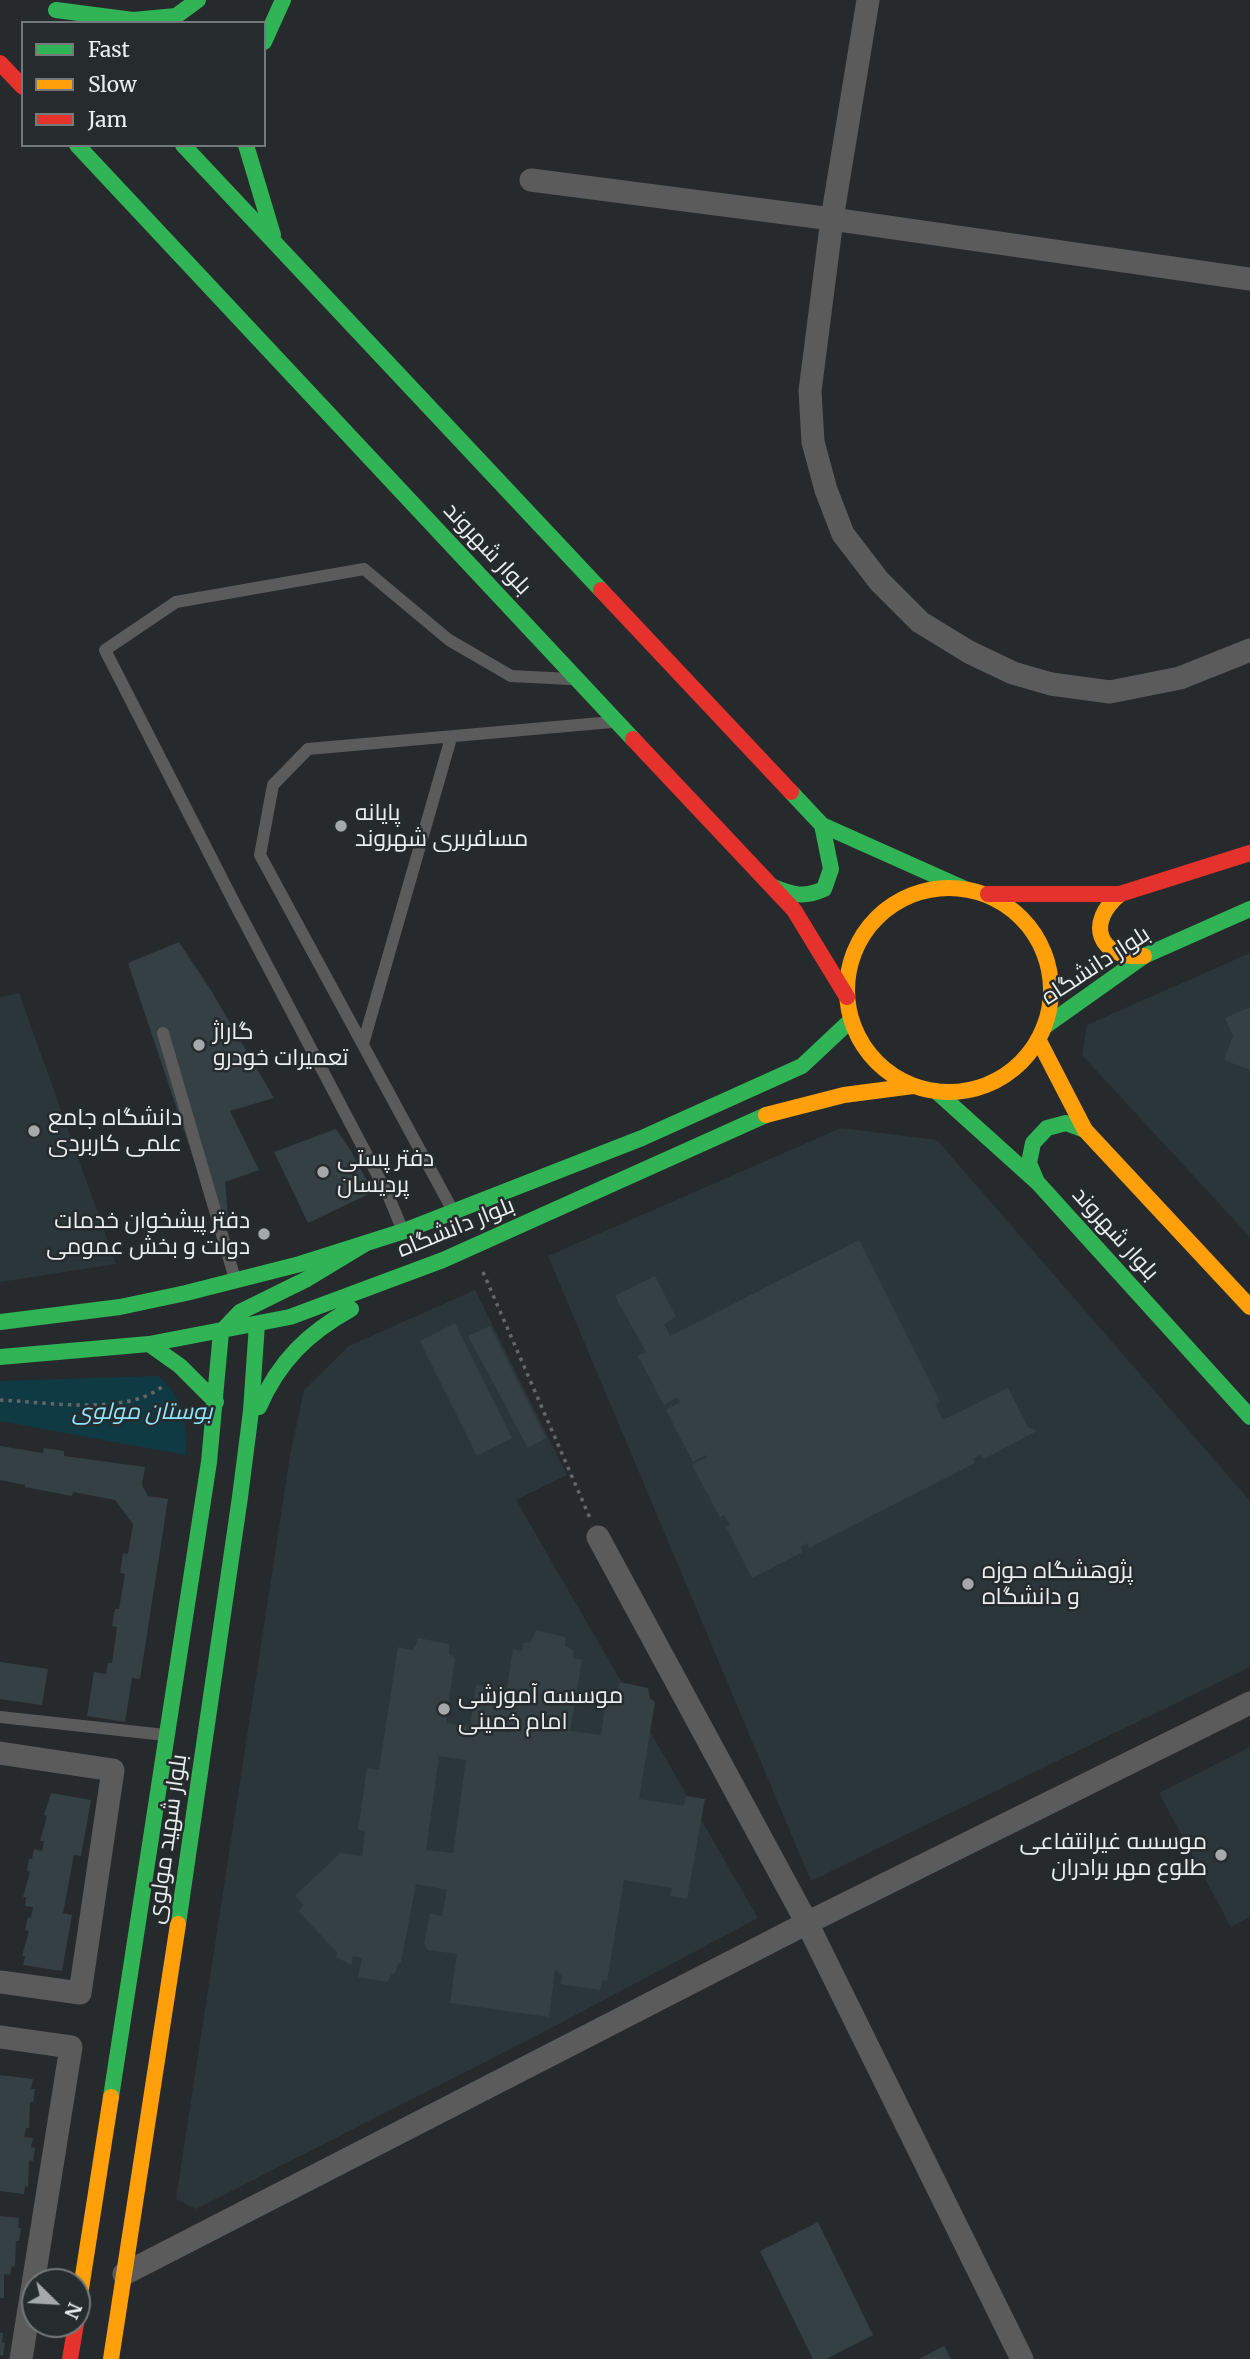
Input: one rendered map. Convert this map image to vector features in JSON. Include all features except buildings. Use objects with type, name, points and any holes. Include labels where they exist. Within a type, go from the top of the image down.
[{"type":"main road","points":[[51,5],[133,20],[176,16],[198,0]]},
{"type":"main road","points":[[194,21],[208,0]]},
{"type":"main road","points":[[266,39],[283,0]]},
{"type":"main road","points":[[51,5],[66,21]]},
{"type":"main road","points":[[0,63],[21,85]]},
{"type":"main road","name":"بلوار شهروند","points":[[80,147],[794,910],[847,997]]},
{"type":"main road","points":[[185,147],[822,825],[963,888],[988,894],[1011,908],[1030,926],[1044,949],[1051,975],[1051,1001],[1041,1033],[1019,1064],[1001,1078],[970,1089],[936,1091],[913,1086],[892,1075],[875,1060],[861,1041],[852,1020],[847,997],[849,970],[857,946],[871,924],[890,906],[912,894],[937,888],[963,888]]},
{"type":"main road","points":[[247,147],[276,244]]},
{"type":"main road","points":[[773,887],[794,896],[808,897],[824,889],[831,869],[822,825]]},
{"type":"main road","name":"بلوار دانشگاه","points":[[988,894],[1120,894],[1250,853]]},
{"type":"main road","points":[[1120,894],[1104,906],[1099,926],[1101,936],[1118,955],[1135,958],[1143,956]]},
{"type":"main road","name":"بلوار دانشگاه","points":[[1041,1033],[1143,956],[1250,909]]},
{"type":"main road","name":"بلوار دانشگاه","points":[[0,1322],[120,1307],[186,1293],[300,1264],[404,1231],[642,1138],[802,1066],[852,1020]]},
{"type":"main road","points":[[1041,1033],[1086,1130],[1250,1307]]},
{"type":"main road","name":"بلوار دانشگاه","points":[[0,1357],[149,1343],[221,1332],[290,1317],[443,1260],[771,1113],[844,1095],[913,1086]]},
{"type":"main road","name":"بلوار شهروند","points":[[936,1091],[1037,1182],[1250,1417]]},
{"type":"main road","points":[[1037,1182],[1029,1163],[1033,1143],[1047,1128],[1066,1123],[1086,1130]]},
{"type":"main road","points":[[221,1332],[240,1312],[307,1279],[365,1244]]},
{"type":"main road","points":[[250,1421],[265,1390],[294,1348],[331,1320],[443,1260]]},
{"type":"main road","points":[[120,1307],[147,1315],[178,1311]]},
{"type":"main road","points":[[221,1309],[240,1312],[257,1324]]},
{"type":"main road","name":"بلوار شهید مولوی","points":[[111,2359],[173,1961],[250,1421],[257,1324]]},
{"type":"main road","name":"بلوار شهید مولوی","points":[[84,2268],[209,1462],[221,1332]]},
{"type":"main road","points":[[149,1343],[180,1366],[216,1402]]},
{"type":"main road","points":[[218,1382],[234,1370],[245,1371],[255,1377]]},
{"type":"main road","points":[[71,2359],[74,2338]]},
{"type":"street","points":[[868,0],[832,219],[810,391],[813,442],[844,534],[879,581],[920,622],[969,652],[1013,673],[1051,684],[1111,692],[1180,678],[1250,650]]},
{"type":"street","points":[[531,180],[832,219],[1250,279]]},
{"type":"street","points":[[598,1537],[807,1923],[1022,2359]]},
{"type":"street","points":[[124,2273],[807,1923],[1250,1703]]},
{"type":"street","points":[[0,1753],[113,1770],[80,1993],[0,1982]]},
{"type":"street","points":[[0,2037],[71,2046],[21,2359]]},
{"type":"lane","points":[[404,1231],[388,1195],[105,650],[176,602],[364,569],[449,640],[511,676],[578,679]]},
{"type":"lane","points":[[454,1212],[260,855],[273,785],[308,749],[617,721]]},
{"type":"lane","points":[[363,1044],[452,738]]},
{"type":"lane","points":[[163,1033],[235,1280]]},
{"type":"lane","points":[[0,1717],[166,1735]]},
{"type":"path","points":[[472,1247],[598,1537]]},
{"type":"path","points":[[0,1400],[100,1405],[125,1402],[154,1393],[180,1366]]},
{"type":"shaded area","points":[[1250,953],[1250,1237],[1082,1055],[1087,1025]]},
{"type":"shaded area","name":"دانشگاه جامع علمی کاربردی","points":[[19,993],[116,1264],[0,1282],[0,997]]},
{"type":"shaded area","name":"پژوهشگاه حوزه و دانشگاه","points":[[841,1128],[937,1140],[1250,1501],[1250,1667],[811,1881],[548,1256]]},
{"type":"shaded area","name":"موسسه آموزشی امام خمینی","points":[[475,1290],[567,1475],[516,1500],[758,1918],[536,2036],[196,2209],[176,2199],[290,1456],[304,1390],[349,1346]]},
{"type":"shaded area","name":"موسسه غیرانتفاعی طلوع مهر برادران","points":[[1250,1747],[1250,1917],[1231,1927],[1159,1793]]},
{"type":"green space","name":"بوستان مولوی","points":[[158,1376],[173,1392],[182,1411],[186,1455],[0,1421],[0,1381]]},
{"type":"traffic: fast","points":[[56,10],[133,20],[176,16],[198,0]]},
{"type":"traffic: fast","points":[[266,38],[283,0]]},
{"type":"traffic: fast","points":[[79,147],[633,739]]},
{"type":"traffic: fast","points":[[185,147],[601,590]]},
{"type":"traffic: fast","points":[[247,147],[273,235]]},
{"type":"traffic: fast","points":[[791,792],[822,825],[963,888]]},
{"type":"traffic: fast","points":[[773,887],[798,894],[810,894],[824,889],[831,869],[822,825]]},
{"type":"traffic: fast","points":[[1044,1027],[1144,956],[1250,909]]},
{"type":"traffic: fast","points":[[0,1322],[120,1307],[186,1293],[300,1264],[404,1231],[642,1138],[802,1066],[851,1020]]},
{"type":"traffic: fast","points":[[936,1091],[1037,1182],[1250,1417]]},
{"type":"traffic: fast","points":[[0,1357],[149,1344],[290,1317],[443,1260],[766,1115]]},
{"type":"traffic: fast","points":[[1037,1182],[1029,1163],[1033,1143],[1047,1128],[1066,1123],[1085,1130]]},
{"type":"traffic: fast","points":[[111,2097],[209,1462],[221,1332],[240,1312],[307,1279],[365,1244]]},
{"type":"traffic: fast","points":[[259,1407],[276,1376],[296,1350],[321,1328],[351,1309]]},
{"type":"traffic: fast","points":[[178,1924],[240,1497],[251,1411],[257,1324]]},
{"type":"traffic: fast","points":[[149,1344],[180,1366],[216,1402]]},
{"type":"traffic: slow","points":[[949,888],[988,896],[1006,905],[1021,918],[1034,933],[1043,951],[1051,990],[1043,1029],[1034,1047],[1021,1062],[1006,1075],[988,1084],[949,1092],[910,1084],[892,1075],[877,1062],[864,1047],[855,1029],[847,990],[855,951],[864,933],[877,918],[892,905],[910,896],[949,888]]},
{"type":"traffic: slow","points":[[1120,894],[1103,916],[1100,927],[1102,937],[1116,952],[1144,956]]},
{"type":"traffic: slow","points":[[1038,1039],[1085,1130],[1250,1307]]},
{"type":"traffic: slow","points":[[766,1115],[844,1095],[913,1086]]},
{"type":"traffic: slow","points":[[111,2359],[178,1924]]},
{"type":"traffic: slow","points":[[84,2268],[111,2097]]},
{"type":"traffic: jam","points":[[0,63],[21,85]]},
{"type":"traffic: jam","points":[[601,590],[791,792]]},
{"type":"traffic: jam","points":[[633,739],[794,910],[847,997]]},
{"type":"traffic: jam","points":[[988,894],[1120,894],[1250,853]]},
{"type":"traffic: jam","points":[[70,2359],[74,2338]]},
{"type":"place","name":"پایانه مسافربری شهروند","points":[[341,826]]},
{"type":"place","name":"گاراژ تعمیرات خودرو","points":[[199,1045]]},
{"type":"place","name":"دانشگاه جامع علمی کاربردی","points":[[34,1131]]},
{"type":"place","name":"دفتر پستی پردیسان","points":[[323,1172]]},
{"type":"place","name":"دفتر پیشخوان خدمات دولت و بخش عمومی","points":[[264,1234]]},
{"type":"place","name":"پژوهشگاه حوزه و دانشگاه","points":[[968,1584]]},
{"type":"place","name":"موسسه آموزشی امام خمینی","points":[[444,1709]]},
{"type":"place","name":"موسسه غیرانتفاعی طلوع مهر برادران","points":[[1221,1855]]}]
